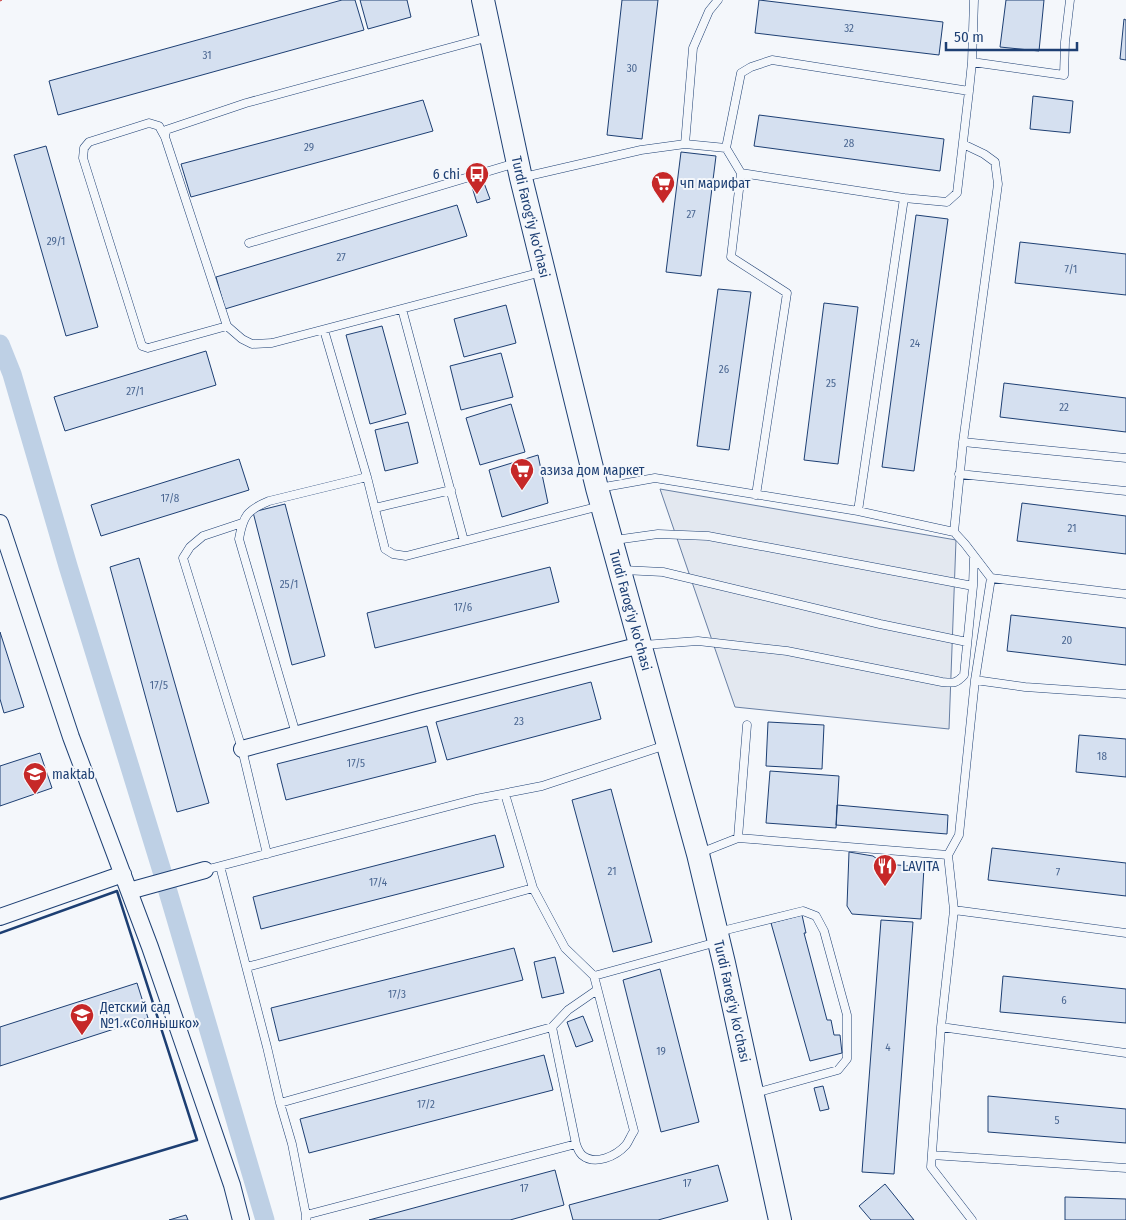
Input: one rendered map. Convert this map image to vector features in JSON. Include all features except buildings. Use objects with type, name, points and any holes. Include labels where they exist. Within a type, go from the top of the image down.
[{"type":"street","name":"Turdi Farog'iy ko'chasi","points":[[483,0],[520,170],[599,497],[698,854],[718,936],[780,1220]]},
{"type":"street","points":[[0,523],[71,738],[150,947],[232,1185],[241,1220]]},
{"type":"street","points":[[242,748],[640,646]]},
{"type":"street","points":[[129,891],[209,869]]},
{"type":"street","points":[[0,917],[123,874]]},
{"type":"lane","points":[[685,144],[693,48],[709,11],[718,0]]},
{"type":"lane","points":[[741,173],[904,198],[947,202],[957,193],[972,62],[974,0]]},
{"type":"lane","points":[[972,62],[1064,75],[1064,42],[1070,0]]},
{"type":"lane","points":[[165,137],[166,130],[246,103],[491,37]]},
{"type":"lane","points":[[756,495],[787,293],[731,257],[741,173],[726,148],[741,72],[751,66],[772,60],[969,91]]},
{"type":"lane","points":[[227,326],[148,348],[142,346],[83,158],[84,148],[89,142],[149,123],[159,126],[165,137],[227,326],[242,339],[252,344],[272,343],[544,271]]},
{"type":"lane","points":[[249,242],[520,170],[685,144],[726,148]]},
{"type":"lane","points":[[954,532],[962,442],[998,184],[995,162],[984,154],[963,144]]},
{"type":"lane","points":[[858,511],[904,198]]},
{"type":"lane","points":[[402,309],[464,541]]},
{"type":"lane","points":[[324,330],[367,477],[385,549],[393,554],[406,556],[464,541],[655,478],[858,511],[954,532],[991,578],[1126,594]]},
{"type":"lane","points":[[962,442],[1126,458]]},
{"type":"lane","points":[[959,474],[1126,491]]},
{"type":"lane","points":[[296,734],[239,539],[242,523],[254,507],[269,501],[367,477]]},
{"type":"lane","points":[[375,508],[451,490]]},
{"type":"lane","points":[[242,523],[203,536],[190,547],[183,558],[242,748],[267,854]]},
{"type":"lane","points":[[612,540],[658,534],[708,536],[973,586]]},
{"type":"lane","points":[[640,646],[698,641],[787,651],[953,683],[959,681],[964,675],[973,586],[974,556]]},
{"type":"lane","points":[[619,569],[663,572],[880,624],[967,642]]},
{"type":"lane","points":[[972,1220],[930,1167],[941,1027],[954,910],[948,855],[959,834],[975,680],[991,578]]},
{"type":"lane","points":[[975,680],[1025,687],[1126,694]]},
{"type":"lane","points":[[738,838],[747,725]]},
{"type":"lane","points":[[576,1144],[306,1217],[292,1144],[280,1103],[247,967],[209,869],[476,799],[542,786],[668,744]]},
{"type":"lane","points":[[505,794],[533,888],[565,948],[594,976],[634,1131],[626,1145],[614,1156],[591,1159],[581,1154],[576,1144],[552,1027]]},
{"type":"lane","points":[[698,854],[738,838],[948,855]]},
{"type":"lane","points":[[247,967],[533,888]]},
{"type":"lane","points":[[594,976],[803,910],[816,916],[824,931],[847,1015],[847,1059],[838,1070],[753,1094]]},
{"type":"lane","points":[[954,910],[1126,933]]},
{"type":"lane","points":[[280,1103],[552,1027],[568,1010],[597,990]]},
{"type":"lane","points":[[941,1027],[1126,1053]]},
{"type":"lane","points":[[932,1155],[1126,1168]]},
{"type":"shaded area","points":[[660,489],[956,540],[949,729],[735,707]]},
{"type":"waterway","points":[[0,344],[12,374],[265,1220]]},
{"type":"wall","points":[[0,933],[117,891],[197,1140],[0,1199]]},
{"type":"place","name":"6 chi","points":[[477,195]]},
{"type":"place","name":"чп марифат","points":[[663,204]]},
{"type":"place","name":"азиза дом маркет","points":[[522,491]]},
{"type":"place","name":"maktab","points":[[35,795]]},
{"type":"place","name":"LAVITA","points":[[885,887]]},
{"type":"place","name":"Детский сад №1 «Солнышко»","points":[[82,1036]]}]
